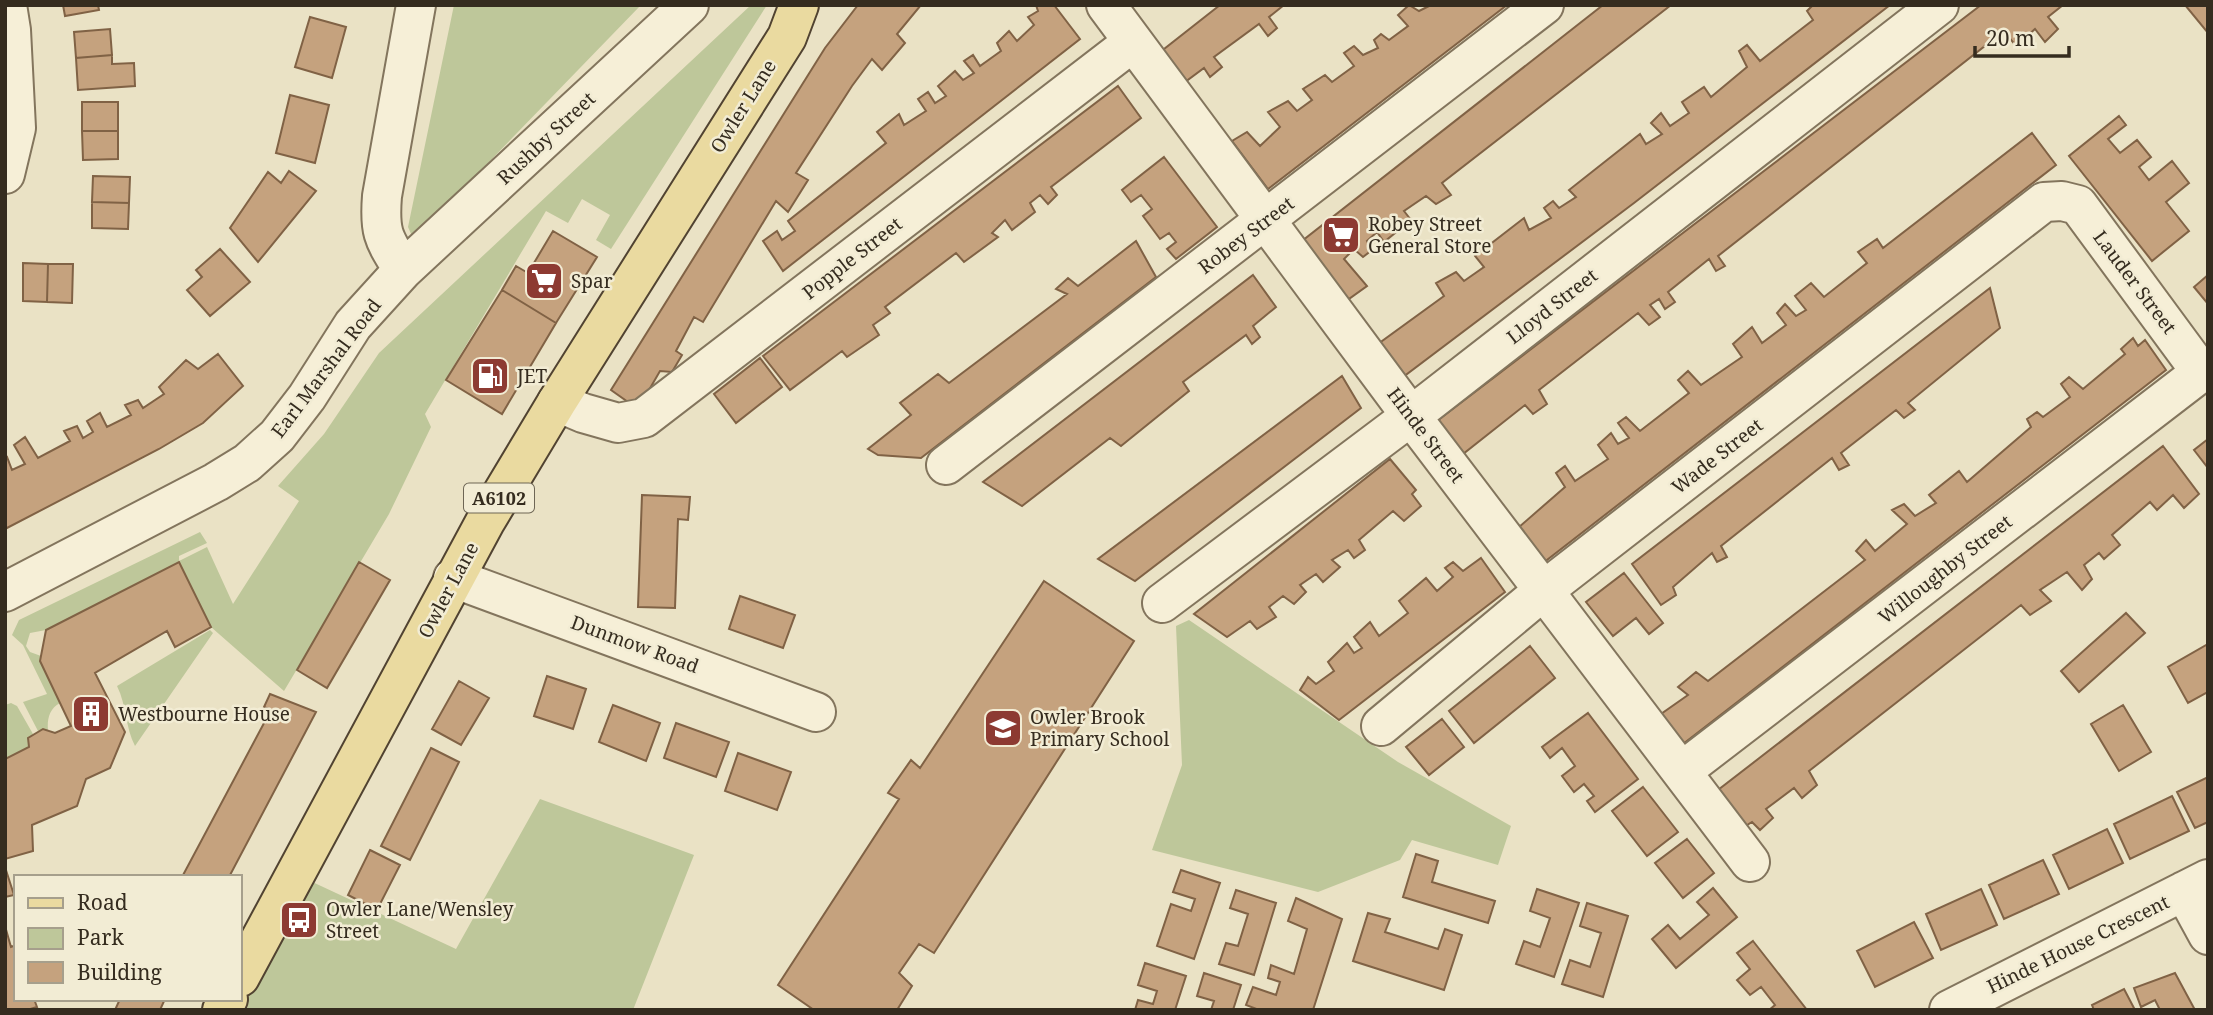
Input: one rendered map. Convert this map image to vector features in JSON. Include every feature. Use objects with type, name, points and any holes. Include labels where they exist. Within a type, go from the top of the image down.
[{"type":"main road","name":"Owler Lane","points":[[242,972],[453,578],[557,402],[793,21],[817,5]]},
{"type":"street","points":[[5,174],[16,128],[8,5]]},
{"type":"street","points":[[403,270],[386,242],[380,223],[382,196],[416,5]]},
{"type":"street","name":"Rushby Street","points":[[403,270],[689,5]]},
{"type":"street","name":"Hinde Street","points":[[1106,5],[1411,416],[1750,862]]},
{"type":"street","name":"Robey Street","points":[[946,465],[1545,5]]},
{"type":"street","name":"Lloyd Street","points":[[1162,603],[1411,416],[1939,5]]},
{"type":"street","name":"Popple Street","points":[[557,402],[618,423],[644,418],[1133,42]]},
{"type":"street","name":"Lauder Street","points":[[2062,201],[2078,205],[2205,369]]},
{"type":"street","name":"Wade Street","points":[[1381,726],[1543,591],[2044,202],[2062,201]]},
{"type":"street","name":"Earl Marshal Road","points":[[5,592],[216,482],[247,463],[277,436],[307,397],[353,325],[403,270]]},
{"type":"street","name":"Willoughby Street","points":[[1682,771],[2205,369]]},
{"type":"street","name":"Dunmow Road","points":[[453,578],[816,712]]},
{"type":"street","points":[[2196,885],[2208,935]]},
{"type":"street","name":"Hinde House Crescent","points":[[1949,1010],[2196,885]]},
{"type":"green space","points":[[454,5],[641,5],[421,232],[412,236],[408,227]]},
{"type":"green space","points":[[751,5],[767,5],[611,249],[596,240],[610,215],[582,199],[568,223],[546,211],[425,414],[431,427],[389,514],[284,691],[211,627],[179,562],[46,630],[30,633],[26,646],[30,652],[41,656],[40,661],[60,703],[49,715],[48,731],[38,731],[23,702],[47,694],[23,645],[12,635],[19,620],[200,532],[207,543],[179,556],[179,561],[207,547],[233,604],[299,501],[278,486],[324,434],[379,353]]},
{"type":"green space","points":[[1189,620],[1398,762],[1511,826],[1498,865],[1412,840],[1400,860],[1318,892],[1152,850],[1182,765],[1176,626]]},
{"type":"green space","points":[[210,630],[213,633],[135,746],[117,686]]},
{"type":"green space","points":[[11,703],[17,706],[33,734],[28,738],[29,747],[6,759],[5,705]]},
{"type":"green space","points":[[540,799],[694,855],[633,1010],[242,1010],[306,879],[456,949]]},
{"type":"building","points":[[63,5],[98,5],[99,10],[65,16]]},
{"type":"building","points":[[858,5],[921,5],[897,34],[905,43],[882,70],[872,59],[852,86],[796,173],[808,180],[788,212],[776,201],[703,322],[694,317],[676,351],[682,355],[672,372],[660,371],[638,409],[611,390],[825,48]]},
{"type":"building","points":[[1036,5],[1054,5],[1080,39],[783,271],[763,241],[777,231],[782,240],[795,231],[788,221],[886,143],[877,132],[899,114],[904,125],[926,111],[918,99],[928,92],[935,103],[946,96],[938,86],[955,71],[963,80],[974,73],[964,61],[973,55],[980,66],[1001,51],[997,43],[1009,31],[1017,41],[1034,25],[1028,17],[1038,11]]},
{"type":"building","points":[[1220,5],[1284,5],[1269,17],[1277,28],[1268,36],[1259,24],[1214,57],[1222,67],[1210,77],[1204,68],[1181,85],[1159,53]]},
{"type":"building","points":[[1409,5],[1419,11],[1431,5],[1507,5],[1268,189],[1232,141],[1247,132],[1260,146],[1280,127],[1268,112],[1288,101],[1297,111],[1312,100],[1303,89],[1325,75],[1332,82],[1354,66],[1344,53],[1354,46],[1363,55],[1378,48],[1374,40],[1381,34],[1389,40],[1408,26],[1398,15]]},
{"type":"building","points":[[1603,5],[1671,5],[1442,183],[1451,195],[1436,204],[1426,196],[1404,211],[1411,220],[1384,242],[1377,232],[1367,241],[1372,250],[1363,257],[1354,249],[1344,259],[1367,286],[1346,301],[1302,241]]},
{"type":"building","points":[[1813,5],[1890,5],[1403,377],[1378,344],[1444,296],[1436,283],[1456,272],[1464,281],[1484,267],[1475,256],[1524,218],[1529,230],[1551,218],[1544,208],[1553,201],[1559,208],[1576,197],[1569,190],[1640,134],[1646,144],[1662,134],[1651,123],[1661,113],[1670,126],[1689,113],[1682,102],[1704,87],[1711,97],[1747,67],[1739,51],[1747,45],[1760,61],[1813,20],[1807,11]]},
{"type":"building","points":[[1981,5],[2063,5],[2048,17],[2058,29],[2045,42],[2035,29],[2016,46],[2004,31],[1718,256],[1725,266],[1716,271],[1709,259],[1668,292],[1675,302],[1665,309],[1659,299],[1650,305],[1660,317],[1649,325],[1638,313],[1539,390],[1547,404],[1533,414],[1525,405],[1463,454],[1437,421]]},
{"type":"building","points":[[2185,5],[2208,5],[2208,33]]},
{"type":"building","points":[[310,17],[346,27],[332,78],[295,67]]},
{"type":"building","points":[[110,29],[112,55],[76,58],[74,32]]},
{"type":"building","points":[[112,55],[112,64],[134,63],[135,86],[78,90],[76,58]]},
{"type":"building","points":[[1118,86],[1141,118],[1051,187],[1057,195],[1048,204],[1040,195],[1030,203],[1035,212],[1012,230],[1005,220],[992,233],[998,237],[964,262],[956,253],[885,307],[890,313],[873,325],[879,335],[847,357],[842,351],[790,390],[763,356]]},
{"type":"building","points":[[290,95],[329,105],[315,163],[276,153]]},
{"type":"building","points":[[82,102],[118,102],[118,131],[82,131]]},
{"type":"building","points":[[2119,116],[2126,125],[2108,139],[2120,153],[2137,140],[2151,157],[2139,167],[2149,180],[2172,161],[2189,183],[2166,202],[2189,231],[2152,261],[2069,156]]},
{"type":"building","points":[[82,131],[118,131],[118,159],[83,160]]},
{"type":"building","points":[[2032,133],[2056,165],[1543,563],[1518,528],[1565,487],[1556,473],[1565,466],[1575,481],[1608,459],[1598,445],[1611,433],[1618,444],[1629,438],[1618,423],[1626,417],[1640,431],[1689,393],[1678,380],[1688,371],[1701,385],[1742,357],[1733,344],[1752,327],[1762,343],[1786,325],[1777,313],[1785,304],[1796,316],[1806,310],[1795,296],[1811,283],[1824,297],[1867,263],[1858,252],[1877,239],[1883,248]]},
{"type":"building","points":[[1164,157],[1217,227],[1176,259],[1167,249],[1176,242],[1169,233],[1160,239],[1143,216],[1152,209],[1141,195],[1131,202],[1122,190]]},
{"type":"building","points":[[289,171],[316,191],[258,262],[230,228],[268,172],[281,183]]},
{"type":"building","points":[[93,176],[130,177],[129,203],[92,202]]},
{"type":"building","points":[[92,202],[129,203],[128,229],[92,228]]},
{"type":"building","name":"Spar","points":[[553,231],[597,257],[556,323],[502,290],[516,266],[528,273]]},
{"type":"building","points":[[1136,241],[1156,277],[921,458],[878,455],[868,449],[911,415],[900,403],[938,374],[949,383],[1067,294],[1056,289],[1068,278],[1078,286]]},
{"type":"building","points":[[220,249],[250,282],[210,316],[187,290],[202,277],[196,270]]},
{"type":"building","points":[[23,263],[48,264],[47,302],[23,301]]},
{"type":"building","points":[[48,264],[73,264],[72,303],[47,302]]},
{"type":"building","points":[[1253,275],[1276,307],[1253,326],[1260,337],[1252,344],[1246,335],[1183,382],[1189,391],[1121,446],[1110,438],[1022,506],[983,482]]},
{"type":"building","points":[[2208,275],[2208,304],[2194,287]]},
{"type":"building","points":[[1990,288],[2000,328],[1908,403],[1915,410],[1904,418],[1896,410],[1841,453],[1849,465],[1839,470],[1832,458],[1721,546],[1727,557],[1717,562],[1712,553],[1673,587],[1676,595],[1661,605],[1632,564]]},
{"type":"building","points":[[502,290],[556,323],[502,414],[446,380]]},
{"type":"building","points":[[2133,338],[2138,346],[2145,340],[2166,370],[1683,744],[1661,714],[1688,695],[1678,687],[1696,672],[1708,681],[1865,560],[1856,551],[1866,540],[1875,551],[1907,524],[1892,510],[1904,504],[1915,516],[1936,503],[1929,495],[1959,471],[1967,482],[2031,427],[2027,419],[2037,412],[2043,417],[2070,397],[2061,384],[2069,377],[2083,389],[2125,354],[2121,349]]},
{"type":"building","points":[[218,354],[243,386],[203,423],[159,449],[5,529],[5,458],[7,457],[12,470],[25,464],[14,445],[25,437],[38,458],[70,441],[64,431],[77,426],[83,438],[93,432],[87,421],[100,413],[107,427],[131,415],[125,405],[138,400],[143,408],[164,394],[159,387],[186,360],[198,369]]},
{"type":"building","points":[[760,358],[782,387],[736,423],[714,394]]},
{"type":"building","points":[[1342,376],[1361,408],[1135,581],[1098,559]]},
{"type":"building","points":[[2208,439],[2208,468],[2194,450]]},
{"type":"building","points":[[2163,446],[2199,494],[2184,508],[2173,495],[2157,510],[2150,502],[2112,535],[2120,545],[2104,559],[2099,553],[2084,565],[2092,579],[2082,590],[2067,572],[2040,590],[2051,601],[2030,615],[2021,605],[1809,771],[1817,785],[1802,798],[1794,788],[1766,809],[1773,818],[1760,830],[1752,822],[1744,827],[1718,790]]},
{"type":"building","points":[[1390,459],[1416,490],[1412,494],[1421,506],[1404,521],[1393,511],[1359,540],[1365,550],[1354,558],[1348,550],[1332,560],[1340,567],[1323,582],[1316,574],[1300,585],[1306,592],[1294,604],[1283,596],[1269,607],[1276,617],[1257,629],[1250,621],[1227,637],[1194,614]]},
{"type":"building","points":[[642,495],[690,497],[688,520],[678,519],[675,608],[638,607]]},
{"type":"building","points":[[1481,558],[1505,592],[1339,720],[1300,690],[1308,677],[1316,684],[1334,671],[1328,662],[1347,643],[1354,653],[1362,648],[1354,637],[1370,622],[1379,636],[1408,613],[1399,601],[1426,578],[1437,591],[1453,577],[1445,568],[1453,562],[1463,571]]},
{"type":"building","name":"Westbourne House","points":[[179,562],[211,627],[175,647],[167,631],[95,673],[125,732],[110,768],[86,779],[77,806],[32,825],[33,851],[5,859],[5,759],[29,747],[28,738],[43,729],[55,733],[71,726],[40,661],[46,630]]},
{"type":"building","points":[[359,562],[390,580],[327,688],[297,670]]},
{"type":"building","points":[[1624,573],[1663,623],[1649,634],[1636,618],[1613,636],[1586,602]]},
{"type":"building","points":[[1044,581],[1134,641],[934,953],[919,944],[899,973],[912,986],[897,1010],[814,1010],[778,985],[899,799],[888,793],[911,760],[920,768]]},
{"type":"building","points":[[740,596],[795,615],[783,648],[729,629]]},
{"type":"building","points":[[2126,613],[2145,633],[2079,692],[2061,671]]},
{"type":"building","points":[[2208,644],[2208,692],[2188,703],[2168,667]]},
{"type":"building","points":[[1530,646],[1555,678],[1474,743],[1449,711]]},
{"type":"building","points":[[547,676],[586,689],[573,729],[534,716]]},
{"type":"building","points":[[459,681],[489,698],[461,745],[432,729]]},
{"type":"building","points":[[270,694],[316,712],[230,875],[183,875],[271,710],[264,707]]},
{"type":"building","points":[[613,705],[660,723],[646,761],[599,742]]},
{"type":"building","points":[[2123,705],[2151,752],[2119,771],[2091,724]]},
{"type":"building","points":[[1588,713],[1638,779],[1595,812],[1587,801],[1594,796],[1584,784],[1574,792],[1562,776],[1575,766],[1562,748],[1550,758],[1542,747]]},
{"type":"building","points":[[1442,719],[1464,747],[1429,775],[1406,747]]},
{"type":"building","points":[[676,723],[729,742],[716,777],[664,758]]},
{"type":"building","points":[[431,748],[459,762],[410,860],[381,846]]},
{"type":"building","points":[[738,753],[791,772],[777,810],[725,791]]},
{"type":"building","points":[[2208,777],[2208,822],[2195,828],[2177,792]]},
{"type":"building","points":[[1643,787],[1678,832],[1647,856],[1612,811]]},
{"type":"building","points":[[2172,796],[2189,831],[2130,859],[2114,824]]},
{"type":"building","points":[[2107,829],[2123,863],[2069,889],[2053,855]]},
{"type":"building","points":[[1687,839],[1714,873],[1683,898],[1655,863]]},
{"type":"building","points":[[370,850],[400,865],[377,910],[348,895]]},
{"type":"building","points":[[1416,854],[1438,861],[1432,882],[1495,901],[1488,923],[1403,897]]},
{"type":"building","points":[[2043,860],[2059,894],[2004,919],[1989,885]]},
{"type":"building","points":[[5,867],[14,895],[5,897]]},
{"type":"building","points":[[1181,870],[1220,883],[1194,959],[1157,946],[1171,904],[1191,911],[1195,899],[1173,892]]},
{"type":"building","points":[[1713,888],[1737,917],[1676,968],[1652,939],[1668,925],[1680,939],[1709,915],[1697,902]]},
{"type":"building","points":[[1537,889],[1579,903],[1554,977],[1516,964],[1524,941],[1540,947],[1550,918],[1530,911]]},
{"type":"building","points":[[1981,889],[1997,925],[1941,950],[1926,914]]},
{"type":"building","points":[[1236,890],[1276,903],[1254,975],[1219,964],[1226,943],[1238,946],[1248,914],[1230,908]]},
{"type":"building","points":[[1296,898],[1342,919],[1313,1010],[1259,1010],[1246,1005],[1253,987],[1276,995],[1280,982],[1268,978],[1271,965],[1294,974],[1307,929],[1288,921]]},
{"type":"building","points":[[1587,903],[1628,916],[1603,997],[1562,984],[1570,960],[1590,967],[1601,933],[1580,926]]},
{"type":"building","points":[[1368,913],[1390,919],[1385,932],[1438,949],[1445,929],[1462,935],[1444,990],[1353,961]]},
{"type":"building","points":[[1914,922],[1933,958],[1875,987],[1857,951]]},
{"type":"building","points":[[5,926],[11,947],[14,946],[14,1001],[35,1001],[37,1007],[5,1010]]},
{"type":"building","points":[[1753,941],[1807,1010],[1769,1010],[1775,1005],[1761,987],[1750,995],[1737,980],[1750,969],[1737,953]]},
{"type":"building","points":[[1145,963],[1186,976],[1175,1010],[1135,1010],[1138,1000],[1153,1004],[1157,991],[1138,985]]},
{"type":"building","points":[[1204,973],[1241,985],[1233,1010],[1211,1010],[1214,1001],[1197,996]]},
{"type":"building","points":[[2175,973],[2195,1010],[2160,1010],[2155,1000],[2141,1007],[2134,988]]},
{"type":"building","points":[[2124,989],[2135,1010],[2094,1010],[2092,1005]]},
{"type":"building","points":[[119,1001],[164,1001],[160,1010],[115,1010]]},
{"type":"place","name":"Robey Street General Store","points":[[1341,235]]},
{"type":"place","name":"Spar","points":[[544,281]]},
{"type":"place","name":"JET","points":[[490,376]]},
{"type":"place","name":"Westbourne House","points":[[91,714]]},
{"type":"place","name":"Owler Brook Primary School","points":[[1003,728]]},
{"type":"place","name":"Owler Lane/Wensley Street","points":[[299,920]]}]
